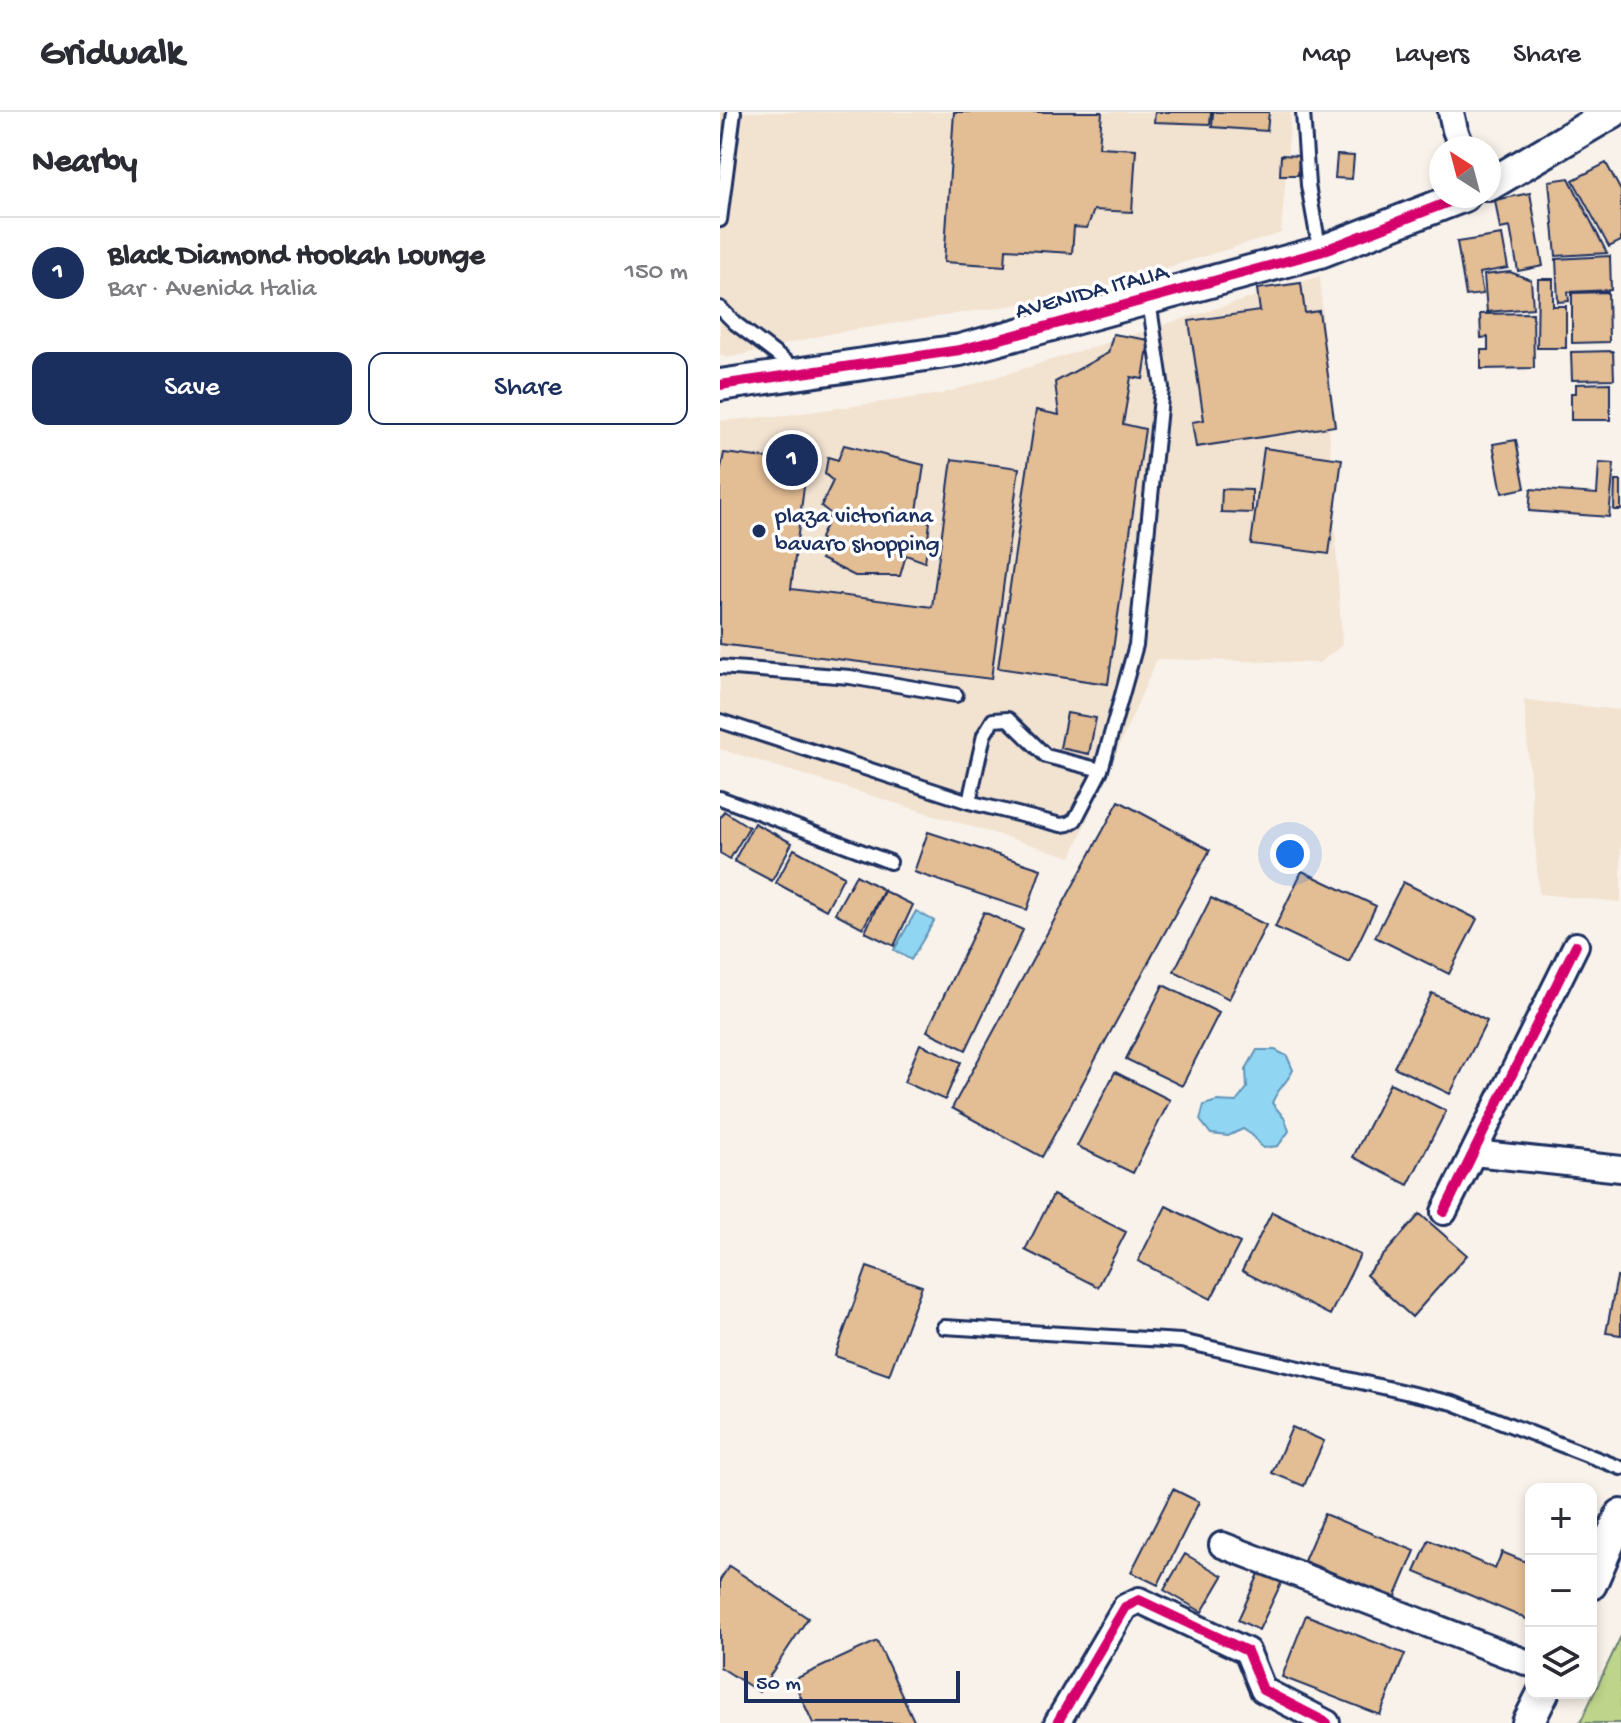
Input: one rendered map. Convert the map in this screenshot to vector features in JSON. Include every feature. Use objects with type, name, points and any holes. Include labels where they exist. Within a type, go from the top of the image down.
[{"type":"street","points":[[1451,112],[1457,136]]},
{"type":"street","points":[[1501,178],[1613,112]]},
{"type":"street","name":"AVENIDA ITALIA","points":[[720,385],[960,350],[1320,252],[1433,208]]},
{"type":"street","points":[[1444,1212],[1576,945]]},
{"type":"street","points":[[1474,1153],[1621,1169]]},
{"type":"street","points":[[1597,1570],[1621,1515]]},
{"type":"street","points":[[1222,1545],[1525,1662]]},
{"type":"street","points":[[1057,1723],[1125,1607],[1139,1600],[1247,1651],[1263,1690],[1327,1723]]},
{"type":"street","points":[[1528,1723],[1540,1699]]},
{"type":"lane","points":[[720,220],[734,112]]},
{"type":"lane","points":[[1303,112],[1308,185],[1320,252]]},
{"type":"lane","points":[[720,721],[969,802],[1061,825],[1075,820],[1101,770],[1136,645],[1162,388],[1148,298]]},
{"type":"lane","points":[[720,308],[800,372]]},
{"type":"lane","points":[[720,667],[850,677],[956,695]]},
{"type":"lane","points":[[969,802],[984,735],[993,720],[1008,719],[1046,756],[1101,770]]},
{"type":"lane","points":[[720,798],[890,862]]},
{"type":"lane","points":[[944,1327],[1181,1341],[1453,1403],[1621,1468]]},
{"type":"shaded area","points":[[720,112],[1291,112],[1281,233],[1073,296],[833,333],[727,358],[720,354]]},
{"type":"shaded area","points":[[1320,276],[1342,645],[1319,663],[1157,659],[1071,857],[720,749],[720,421],[942,394]]},
{"type":"shaded area","points":[[1524,700],[1621,710],[1621,902],[1539,894]]},
{"type":"green space","points":[[1621,1636],[1621,1723],[1580,1723],[1591,1699],[1597,1699],[1597,1687]]},
{"type":"water","points":[[916,911],[934,921],[911,960],[894,950]]},
{"type":"water","points":[[1257,1050],[1275,1050],[1287,1056],[1293,1070],[1272,1103],[1285,1119],[1289,1131],[1278,1146],[1263,1148],[1243,1129],[1228,1136],[1211,1134],[1200,1120],[1204,1105],[1217,1101],[1236,1102],[1247,1088],[1246,1069]]},
{"type":"building","points":[[954,112],[1102,112],[1099,147],[1136,149],[1132,212],[1094,210],[1087,228],[1074,227],[1072,253],[1006,249],[1005,266],[944,262]]},
{"type":"building","points":[[1155,112],[1211,112],[1210,124],[1154,122]]},
{"type":"building","points":[[1213,112],[1269,112],[1267,131],[1212,127]]},
{"type":"building","points":[[1281,155],[1299,156],[1298,175],[1280,175]]},
{"type":"building","points":[[1337,155],[1354,156],[1352,179],[1335,178]]},
{"type":"building","points":[[1606,163],[1621,191],[1621,241],[1609,247],[1573,180]]},
{"type":"building","points":[[1569,178],[1607,253],[1556,256],[1549,181]]},
{"type":"building","points":[[1530,193],[1543,266],[1518,271],[1510,227],[1500,229],[1496,208],[1501,208],[1501,199]]},
{"type":"building","points":[[1502,235],[1508,268],[1479,273],[1483,294],[1466,296],[1457,242]]},
{"type":"building","points":[[1610,256],[1611,290],[1568,292],[1569,301],[1558,302],[1556,259]]},
{"type":"building","points":[[1510,272],[1531,280],[1533,308],[1487,312],[1484,275]]},
{"type":"building","points":[[1538,279],[1553,279],[1553,306],[1566,306],[1566,348],[1537,348]]},
{"type":"building","points":[[1301,283],[1305,313],[1319,311],[1335,426],[1196,447],[1192,422],[1204,420],[1189,321],[1260,311],[1257,289]]},
{"type":"building","points":[[1608,292],[1609,342],[1572,343],[1572,293]]},
{"type":"building","points":[[1533,313],[1534,368],[1481,369],[1481,350],[1488,350],[1488,337],[1481,338],[1480,314]]},
{"type":"building","points":[[1113,334],[1149,340],[1143,379],[1131,377],[1123,424],[1145,429],[1108,684],[998,668],[1036,410],[1059,415],[1055,382],[1108,353]]},
{"type":"building","points":[[1613,351],[1614,379],[1572,380],[1571,352]]},
{"type":"building","points":[[1610,383],[1610,420],[1571,420],[1571,393],[1576,393],[1576,384]]},
{"type":"building","points":[[1516,440],[1525,488],[1502,493],[1493,444]]},
{"type":"building","points":[[844,445],[924,465],[916,518],[930,522],[925,562],[906,555],[900,576],[855,576],[821,559],[829,546],[820,538],[831,514],[821,506],[833,481],[825,474],[828,457],[838,460]]},
{"type":"building","points":[[1264,448],[1342,459],[1329,554],[1251,544]]},
{"type":"building","name":"plaza victoriana bavaro shopping","points":[[724,453],[807,463],[791,589],[932,607],[952,459],[1019,468],[991,679],[720,644],[720,473]]},
{"type":"building","points":[[1599,463],[1614,464],[1609,517],[1529,511],[1531,489],[1597,494]]},
{"type":"building","points":[[1615,481],[1621,481],[1621,510],[1614,510]]},
{"type":"building","points":[[1222,489],[1252,490],[1252,513],[1221,512]]},
{"type":"building","points":[[1067,713],[1096,718],[1089,754],[1060,748]]},
{"type":"building","points":[[1119,801],[1210,850],[1042,1157],[952,1108]]},
{"type":"building","points":[[724,811],[749,827],[730,859],[720,853],[720,818]]},
{"type":"building","points":[[754,823],[792,843],[772,881],[734,861]]},
{"type":"building","points":[[928,832],[1041,869],[1027,910],[914,872]]},
{"type":"building","points":[[794,849],[844,876],[826,910],[776,883]]},
{"type":"building","points":[[1302,871],[1376,906],[1349,962],[1275,927]]},
{"type":"building","points":[[856,875],[884,890],[863,928],[835,913]]},
{"type":"building","points":[[1403,882],[1477,919],[1449,974],[1375,937]]},
{"type":"building","points":[[884,891],[913,905],[894,946],[865,932]]},
{"type":"building","points":[[1211,898],[1266,925],[1229,999],[1174,971]]},
{"type":"building","points":[[984,912],[1023,930],[966,1050],[927,1031]]},
{"type":"building","points":[[1163,985],[1219,1013],[1182,1086],[1126,1059]]},
{"type":"building","points":[[1432,993],[1487,1021],[1450,1094],[1394,1067]]},
{"type":"building","points":[[920,1044],[961,1062],[945,1100],[904,1082]]},
{"type":"building","points":[[1115,1072],[1170,1100],[1133,1173],[1077,1146]]},
{"type":"building","points":[[1390,1083],[1446,1111],[1408,1185],[1353,1157]]},
{"type":"building","points":[[1053,1195],[1126,1232],[1098,1287],[1025,1250]]},
{"type":"building","points":[[1166,1206],[1240,1243],[1211,1299],[1138,1261]]},
{"type":"building","points":[[1272,1212],[1360,1255],[1330,1315],[1242,1271]]},
{"type":"building","points":[[1420,1214],[1467,1255],[1412,1317],[1366,1275]]},
{"type":"building","points":[[867,1267],[922,1286],[889,1375],[835,1356]]},
{"type":"building","points":[[1617,1277],[1621,1278],[1621,1335],[1606,1333]]},
{"type":"building","points":[[1292,1427],[1324,1441],[1304,1486],[1272,1473]]},
{"type":"building","points":[[1173,1489],[1199,1502],[1158,1585],[1131,1572]]},
{"type":"building","points":[[1324,1514],[1415,1551],[1395,1598],[1304,1561]]},
{"type":"building","points":[[1429,1540],[1495,1569],[1502,1552],[1525,1562],[1525,1618],[1415,1572]]},
{"type":"building","points":[[1185,1554],[1223,1576],[1202,1612],[1164,1590]]},
{"type":"building","points":[[1263,1565],[1285,1575],[1259,1630],[1238,1620]]},
{"type":"building","points":[[729,1566],[808,1618],[759,1692],[720,1667],[720,1580]]},
{"type":"building","points":[[1306,1615],[1405,1654],[1380,1715],[1282,1677]]},
{"type":"building","points":[[877,1641],[915,1723],[813,1723],[793,1680]]},
{"type":"cycle path","points":[[720,385],[960,350],[1320,252],[1433,208]]},
{"type":"cycle path","points":[[1444,1212],[1576,945]]},
{"type":"cycle path","points":[[1057,1723],[1125,1607],[1139,1600],[1247,1651],[1263,1690],[1327,1723]]},
{"type":"place","name":"Black Diamond Hookah Lounge","points":[[792,460]]},
{"type":"place","name":"plaza victoriana bavaro shopping","points":[[759,531]]}]
